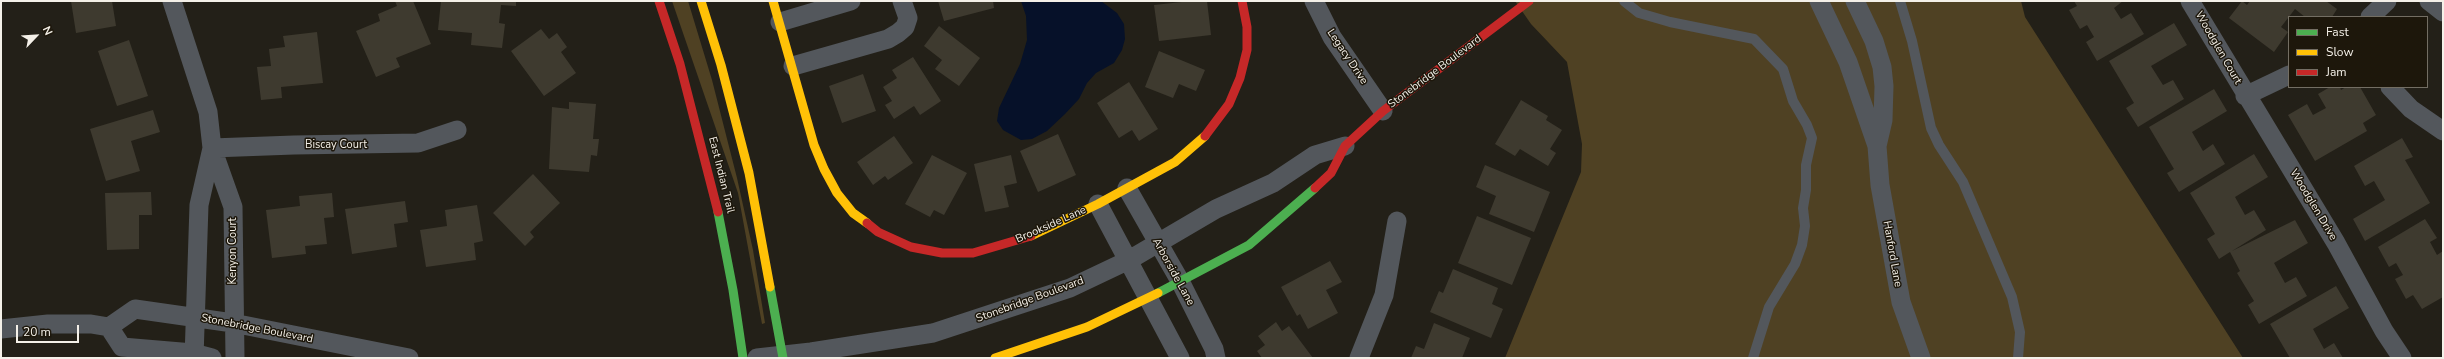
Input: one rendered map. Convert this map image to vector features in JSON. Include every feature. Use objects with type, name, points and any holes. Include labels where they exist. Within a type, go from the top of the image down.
[{"type":"street","name":"Kenyon Court","points":[[172,1],[208,112],[212,148],[233,207],[233,323],[235,358]]},
{"type":"street","name":"East Indian Trail","points":[[660,1],[680,64],[713,188],[734,290],[743,358]]},
{"type":"street","points":[[701,1],[721,65],[749,172],[783,356]]},
{"type":"street","name":"Brookside Lane","points":[[773,1],[793,66],[814,145],[824,169],[837,193],[853,213],[878,232],[911,247],[942,253],[973,252],[1031,236],[1098,204],[1175,162],[1198,144],[1229,104],[1240,78],[1246,50],[1247,27],[1242,1]]},
{"type":"street","points":[[780,22],[851,1]]},
{"type":"street","points":[[793,66],[888,39],[898,33],[905,26],[908,18],[902,1]]},
{"type":"street","name":"Legacy Drive","points":[[1314,1],[1332,37],[1383,111]]},
{"type":"street","name":"Stonebridge Boulevard","points":[[995,358],[1087,327],[1121,312],[1249,245],[1294,208],[1331,173],[1345,146],[1383,111],[1529,1]]},
{"type":"street","name":"Hanford Lane","points":[[1819,1],[1848,62],[1877,146],[1880,185],[1901,302],[1921,358]]},
{"type":"street","name":"Hanford Lane","points":[[1855,1],[1874,41],[1882,67],[1884,86],[1883,120],[1877,146]]},
{"type":"street","name":"Woodglen Court","points":[[2190,1],[2245,96]]},
{"type":"street","points":[[2371,16],[2387,1]]},
{"type":"street","points":[[2429,1],[2443,12]]},
{"type":"street","points":[[2245,96],[2288,75]]},
{"type":"street","points":[[2391,88],[2411,109],[2443,131]]},
{"type":"street","name":"Woodglen Drive","points":[[2245,96],[2336,242],[2384,331],[2402,358]]},
{"type":"street","name":"Biscay Court","points":[[212,148],[418,143],[457,130]]},
{"type":"street","name":"Stonebridge Boulevard","points":[[757,358],[783,356],[933,333],[1070,288],[1158,244],[1216,209],[1272,183],[1315,155],[1345,146]]},
{"type":"street","name":"Kenyon Court","points":[[194,355],[197,317],[199,206],[212,148]]},
{"type":"street","name":"Arborside Lane","points":[[1127,188],[1180,282],[1216,358]]},
{"type":"street","points":[[1098,204],[1149,297],[1180,358]]},
{"type":"street","points":[[1359,358],[1384,296],[1397,221]]},
{"type":"street","name":"Stonebridge Boulevard","points":[[109,327],[135,308],[233,323],[409,358]]},
{"type":"street","points":[[1,329],[48,324],[91,324],[109,327],[122,347],[212,358]]},
{"type":"lane","points":[[1624,1],[1639,13],[1670,22],[1754,39],[1783,68],[1793,100],[1807,125],[1812,138],[1806,165],[1806,190],[1803,208],[1805,226],[1802,245],[1795,264],[1769,307],[1752,358]]},
{"type":"lane","points":[[1900,1],[1912,41],[1931,128],[1939,144],[1964,182],[2012,297],[2020,332],[2018,358]]},
{"type":"shaded area","points":[[672,1],[688,1],[712,80],[737,178],[753,250],[765,323],[762,324],[738,193]]},
{"type":"shaded area","points":[[1515,1],[2021,1],[2025,17],[2243,358],[1505,358],[1581,172],[1582,144],[1567,62],[1531,24]]},
{"type":"water","points":[[1021,1],[1101,1],[1117,13],[1124,24],[1125,39],[1122,50],[1114,63],[1096,73],[1087,83],[1079,99],[1065,114],[1047,131],[1032,139],[1021,140],[1003,130],[997,121],[999,108],[1020,64],[1027,40],[1026,16]]},
{"type":"building","points":[[71,1],[112,1],[116,26],[76,33]]},
{"type":"building","points":[[395,1],[413,1],[431,44],[396,58],[400,67],[376,77],[356,31],[380,21],[378,14],[397,6]]},
{"type":"building","points":[[441,1],[516,1],[516,6],[501,5],[499,23],[505,24],[502,48],[471,45],[472,33],[438,30]]},
{"type":"building","points":[[938,1],[993,1],[994,8],[944,21]]},
{"type":"building","points":[[1191,1],[1207,1],[1211,35],[1159,41],[1154,5]]},
{"type":"building","points":[[2074,1],[2123,1],[2114,8],[2121,19],[2131,13],[2144,34],[2097,61],[2086,42],[2094,37],[2087,25],[2080,29],[2069,10],[2077,6]]},
{"type":"building","points":[[2242,1],[2247,5],[2250,1],[2326,1],[2337,9],[2333,16],[2304,16],[2295,9],[2288,16],[2281,27],[2288,32],[2274,52],[2229,18]]},
{"type":"building","points":[[2174,23],[2187,45],[2151,66],[2163,85],[2173,80],[2184,99],[2138,127],[2126,108],[2134,103],[2109,61]]},
{"type":"building","points":[[939,26],[980,58],[959,86],[935,69],[942,60],[924,46]]},
{"type":"building","points":[[541,29],[549,39],[557,33],[567,47],[561,52],[576,73],[544,96],[511,51]]},
{"type":"building","points":[[317,32],[323,83],[281,87],[282,98],[261,100],[257,67],[271,66],[269,49],[285,47],[283,36]]},
{"type":"building","points":[[129,40],[148,96],[117,106],[98,51]]},
{"type":"building","points":[[1159,51],[1205,70],[1196,91],[1179,84],[1173,98],[1145,87]]},
{"type":"building","points":[[913,57],[941,101],[920,115],[914,106],[894,119],[885,105],[892,101],[883,87],[897,78],[892,70]]},
{"type":"building","points":[[863,74],[876,111],[842,123],[829,86]]},
{"type":"building","points":[[1129,82],[1158,129],[1139,141],[1132,130],[1119,138],[1097,103]]},
{"type":"building","points":[[2328,88],[2340,88],[2341,90],[2344,88],[2361,88],[2376,115],[2363,123],[2367,131],[2315,161],[2288,115],[2307,104],[2313,115],[2326,108],[2318,94]]},
{"type":"building","points":[[2214,89],[2227,111],[2192,132],[2203,151],[2213,144],[2225,164],[2179,192],[2167,173],[2174,169],[2149,127]]},
{"type":"building","points":[[1521,100],[1548,116],[1546,120],[1562,130],[1550,149],[1556,153],[1548,166],[1520,149],[1515,156],[1495,144]]},
{"type":"building","points":[[569,102],[596,104],[593,139],[599,139],[597,156],[591,155],[589,172],[549,169],[552,107],[569,109]]},
{"type":"building","points":[[153,110],[160,132],[131,141],[140,171],[106,181],[90,129]]},
{"type":"building","points":[[1058,134],[1076,175],[1038,192],[1020,151]]},
{"type":"building","points":[[894,136],[913,163],[888,180],[885,176],[873,185],[857,162]]},
{"type":"building","points":[[2402,138],[2413,157],[2405,160],[2430,203],[2365,241],[2353,219],[2385,200],[2374,181],[2365,186],[2354,166]]},
{"type":"building","points":[[2254,154],[2268,177],[2235,197],[2245,215],[2254,210],[2266,230],[2232,251],[2295,220],[2308,243],[2274,263],[2285,283],[2296,277],[2307,296],[2259,324],[2248,305],[2254,301],[2237,273],[2240,271],[2230,252],[2219,259],[2207,239],[2215,234],[2190,193]]},
{"type":"building","points":[[932,155],[967,173],[944,215],[934,210],[930,217],[905,204]]},
{"type":"building","points":[[1011,155],[1017,183],[1004,186],[1009,207],[985,212],[974,164]]},
{"type":"building","points":[[1485,165],[1550,192],[1534,232],[1489,214],[1496,196],[1476,187]]},
{"type":"building","points":[[533,174],[560,203],[530,232],[534,237],[525,246],[493,213]]},
{"type":"building","points":[[151,192],[152,215],[139,215],[139,249],[107,250],[105,193]]},
{"type":"building","points":[[332,193],[334,217],[324,218],[327,244],[305,246],[306,254],[272,258],[266,210],[300,206],[299,196]]},
{"type":"building","points":[[405,201],[408,222],[394,224],[397,247],[352,254],[345,209]]},
{"type":"building","points":[[477,205],[483,241],[474,243],[476,260],[426,267],[420,230],[447,226],[445,210]]},
{"type":"building","points":[[1477,216],[1531,238],[1512,285],[1458,263]]},
{"type":"building","points":[[2425,219],[2437,238],[2430,242],[2437,255],[2443,251],[2443,297],[2422,309],[2413,295],[2406,299],[2395,279],[2403,275],[2396,263],[2389,267],[2378,247]]},
{"type":"building","points":[[1330,261],[1342,282],[1326,290],[1338,313],[1308,329],[1300,314],[1297,316],[1281,287]]},
{"type":"building","points":[[1453,269],[1498,288],[1492,304],[1503,309],[1491,338],[1430,312],[1439,291],[1443,293]]},
{"type":"building","points":[[2336,286],[2349,308],[2313,329],[2324,349],[2334,343],[2343,358],[2290,358],[2270,324]]},
{"type":"building","points":[[1276,322],[1282,331],[1289,326],[1313,358],[1262,358],[1257,351],[1265,345],[1258,336]]},
{"type":"building","points":[[1434,323],[1470,338],[1462,358],[1411,358],[1416,346],[1424,349]]},
{"type":"traffic: fast","points":[[1158,293],[1249,245],[1315,188]]},
{"type":"traffic: fast","points":[[718,212],[733,290],[743,358]]},
{"type":"traffic: fast","points":[[770,287],[783,358]]},
{"type":"traffic: slow","points":[[701,1],[721,65],[749,173],[770,287]]},
{"type":"traffic: slow","points":[[773,1],[814,145],[824,169],[837,193],[853,213],[867,223]]},
{"type":"traffic: slow","points":[[1031,236],[1098,204],[1175,162],[1205,136]]},
{"type":"traffic: slow","points":[[995,358],[1087,327],[1158,293]]},
{"type":"traffic: jam","points":[[659,1],[680,64],[718,212]]},
{"type":"traffic: jam","points":[[1205,136],[1229,104],[1240,78],[1247,50],[1247,27],[1242,1]]},
{"type":"traffic: jam","points":[[1315,188],[1331,173],[1345,146],[1383,111],[1529,1]]},
{"type":"traffic: jam","points":[[867,223],[878,232],[911,247],[942,253],[973,253],[1031,236]]}]
